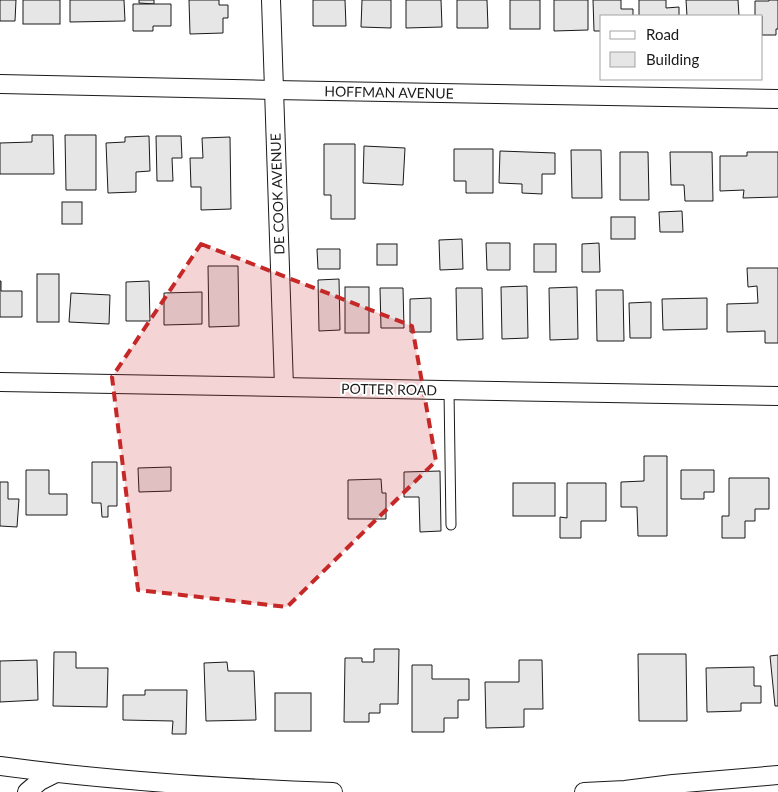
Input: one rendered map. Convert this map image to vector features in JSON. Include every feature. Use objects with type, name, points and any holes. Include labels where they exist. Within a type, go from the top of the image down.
[{"type":"street","name":"DE COOK AVENUE","points":[[271,0],[284,387]]},
{"type":"street","name":"HOFFMAN AVENUE","points":[[0,84],[778,99]]},
{"type":"street","name":"POTTER ROAD","points":[[0,382],[778,396]]},
{"type":"street","points":[[0,766],[54,774],[258,791],[333,792]]},
{"type":"street","points":[[27,792],[40,781],[54,774]]},
{"type":"street","points":[[584,792],[624,791],[673,784],[778,775]]},
{"type":"lane","points":[[449,390],[451,525]]},
{"type":"highlighted area","points":[[201,244],[412,326],[436,461],[287,607],[138,590],[112,377]]},
{"type":"building","points":[[0,0],[16,0],[15,21],[0,21]]},
{"type":"building","points":[[23,0],[60,0],[60,24],[23,24]]},
{"type":"building","points":[[70,0],[124,0],[125,21],[70,22]]},
{"type":"building","points":[[139,0],[154,0],[154,4],[139,3]]},
{"type":"building","points":[[189,0],[219,0],[219,5],[228,5],[228,18],[223,18],[223,33],[190,34]]},
{"type":"building","points":[[313,0],[345,0],[346,26],[313,26]]},
{"type":"building","points":[[362,0],[391,0],[391,28],[361,27]]},
{"type":"building","points":[[406,0],[441,0],[442,27],[406,28]]},
{"type":"building","points":[[457,0],[487,0],[488,28],[457,28]]},
{"type":"building","points":[[510,0],[540,0],[540,29],[510,29]]},
{"type":"building","points":[[554,0],[588,0],[588,30],[554,31]]},
{"type":"building","points":[[593,0],[621,0],[621,9],[633,9],[633,15],[600,15],[600,31],[594,31]]},
{"type":"building","points":[[639,0],[666,0],[666,8],[679,7],[679,15],[639,15]]},
{"type":"building","points":[[686,0],[738,0],[739,15],[687,15]]},
{"type":"building","points":[[778,0],[778,29],[776,29],[776,35],[763,35],[763,15],[755,15],[755,1]]},
{"type":"building","points":[[133,4],[171,4],[171,26],[153,26],[153,31],[133,31]]},
{"type":"building","points":[[32,135],[53,135],[54,174],[0,174],[0,143],[32,142]]},
{"type":"building","points":[[65,135],[96,135],[96,190],[66,190]]},
{"type":"building","points":[[149,136],[150,171],[136,172],[136,192],[108,193],[106,143],[125,142],[125,137]]},
{"type":"building","points":[[156,136],[181,136],[182,158],[172,158],[173,181],[157,181]]},
{"type":"building","points":[[230,137],[231,209],[201,210],[201,187],[191,187],[190,158],[203,158],[202,138]]},
{"type":"building","points":[[324,144],[355,144],[355,219],[331,219],[331,195],[324,195]]},
{"type":"building","points":[[364,146],[405,148],[403,185],[363,183]]},
{"type":"building","points":[[454,149],[493,149],[493,193],[466,193],[466,181],[454,181]]},
{"type":"building","points":[[571,150],[601,150],[602,198],[572,198]]},
{"type":"building","points":[[500,151],[555,153],[555,174],[542,174],[542,194],[522,193],[522,184],[499,183]]},
{"type":"building","points":[[620,152],[648,152],[649,200],[620,200]]},
{"type":"building","points":[[670,152],[712,152],[713,201],[685,201],[684,185],[671,185]]},
{"type":"building","points":[[747,152],[778,152],[778,197],[743,198],[744,190],[720,191],[720,156],[747,156]]},
{"type":"building","points":[[62,202],[82,202],[82,224],[62,224]]},
{"type":"building","points":[[682,211],[683,232],[660,232],[659,212]]},
{"type":"building","points":[[611,217],[635,217],[635,239],[611,239]]},
{"type":"building","points":[[462,239],[463,269],[440,270],[439,240]]},
{"type":"building","points":[[486,243],[510,243],[510,270],[487,270]]},
{"type":"building","points":[[599,243],[600,272],[582,272],[582,244]]},
{"type":"building","points":[[377,244],[397,244],[397,265],[377,265]]},
{"type":"building","points":[[534,244],[556,244],[556,272],[534,272]]},
{"type":"building","points":[[317,249],[340,249],[340,269],[318,269]]},
{"type":"building","points":[[208,266],[238,266],[239,326],[209,327]]},
{"type":"building","points":[[747,268],[778,268],[778,343],[765,343],[765,331],[727,332],[727,304],[758,303],[757,286],[748,287]]},
{"type":"building","points":[[37,274],[59,274],[59,322],[37,322]]},
{"type":"building","points":[[339,279],[340,330],[319,331],[318,280]]},
{"type":"building","points":[[0,281],[1,291],[22,291],[22,317],[0,317]]},
{"type":"building","points":[[149,281],[150,321],[126,321],[126,282]]},
{"type":"building","points":[[527,286],[528,338],[502,339],[501,287]]},
{"type":"building","points":[[345,287],[369,287],[369,333],[345,333]]},
{"type":"building","points":[[577,287],[578,339],[550,340],[549,288]]},
{"type":"building","points":[[380,288],[403,288],[404,328],[381,328]]},
{"type":"building","points":[[456,288],[482,288],[483,339],[457,340]]},
{"type":"building","points":[[596,290],[623,290],[624,341],[597,341]]},
{"type":"building","points":[[202,292],[202,324],[164,325],[164,293]]},
{"type":"building","points":[[71,293],[110,295],[109,324],[69,322]]},
{"type":"building","points":[[431,298],[431,332],[410,332],[410,299]]},
{"type":"building","points":[[707,298],[707,329],[663,330],[662,299]]},
{"type":"building","points":[[651,302],[651,338],[630,338],[629,303]]},
{"type":"building","points":[[644,456],[667,456],[667,536],[638,536],[637,507],[621,507],[621,482],[644,481]]},
{"type":"building","points":[[92,462],[117,462],[117,506],[108,506],[108,517],[102,517],[101,503],[92,503]]},
{"type":"building","points":[[171,467],[171,491],[139,492],[138,468]]},
{"type":"building","points":[[26,470],[49,470],[49,494],[67,494],[67,515],[26,515]]},
{"type":"building","points":[[681,470],[714,470],[714,492],[704,492],[704,499],[681,499]]},
{"type":"building","points":[[440,471],[441,531],[420,532],[419,497],[404,497],[404,472]]},
{"type":"building","points":[[729,478],[769,478],[769,509],[755,509],[755,521],[745,521],[745,538],[722,538],[722,516],[729,516]]},
{"type":"building","points":[[381,479],[382,493],[386,493],[386,519],[348,519],[348,480]]},
{"type":"building","points":[[0,482],[8,482],[8,499],[19,499],[17,527],[0,526]]},
{"type":"building","points":[[513,483],[555,483],[555,516],[513,516]]},
{"type":"building","points":[[567,483],[606,483],[606,521],[581,521],[581,538],[560,538],[560,517],[567,518]]},
{"type":"building","points":[[374,649],[399,649],[398,704],[380,704],[380,713],[369,713],[369,722],[344,722],[345,658],[362,658],[362,662],[374,662]]},
{"type":"building","points":[[54,652],[76,652],[76,668],[108,668],[107,707],[53,706]]},
{"type":"building","points":[[638,654],[686,654],[687,721],[639,721]]},
{"type":"building","points":[[778,655],[778,706],[775,706],[770,656]]},
{"type":"building","points":[[37,660],[38,700],[0,702],[0,661]]},
{"type":"building","points":[[519,660],[542,660],[543,709],[524,709],[524,727],[486,728],[485,682],[519,682]]},
{"type":"building","points":[[227,662],[228,671],[254,671],[256,720],[206,721],[204,663]]},
{"type":"building","points":[[412,665],[432,665],[432,679],[469,679],[469,700],[458,700],[458,718],[444,718],[444,732],[412,732]]},
{"type":"building","points":[[754,667],[754,686],[761,686],[761,703],[741,703],[741,711],[707,712],[706,668]]},
{"type":"building","points":[[145,690],[187,690],[186,734],[172,734],[173,721],[123,720],[123,695],[145,695]]},
{"type":"building","points":[[275,693],[311,693],[311,731],[275,731]]}]
